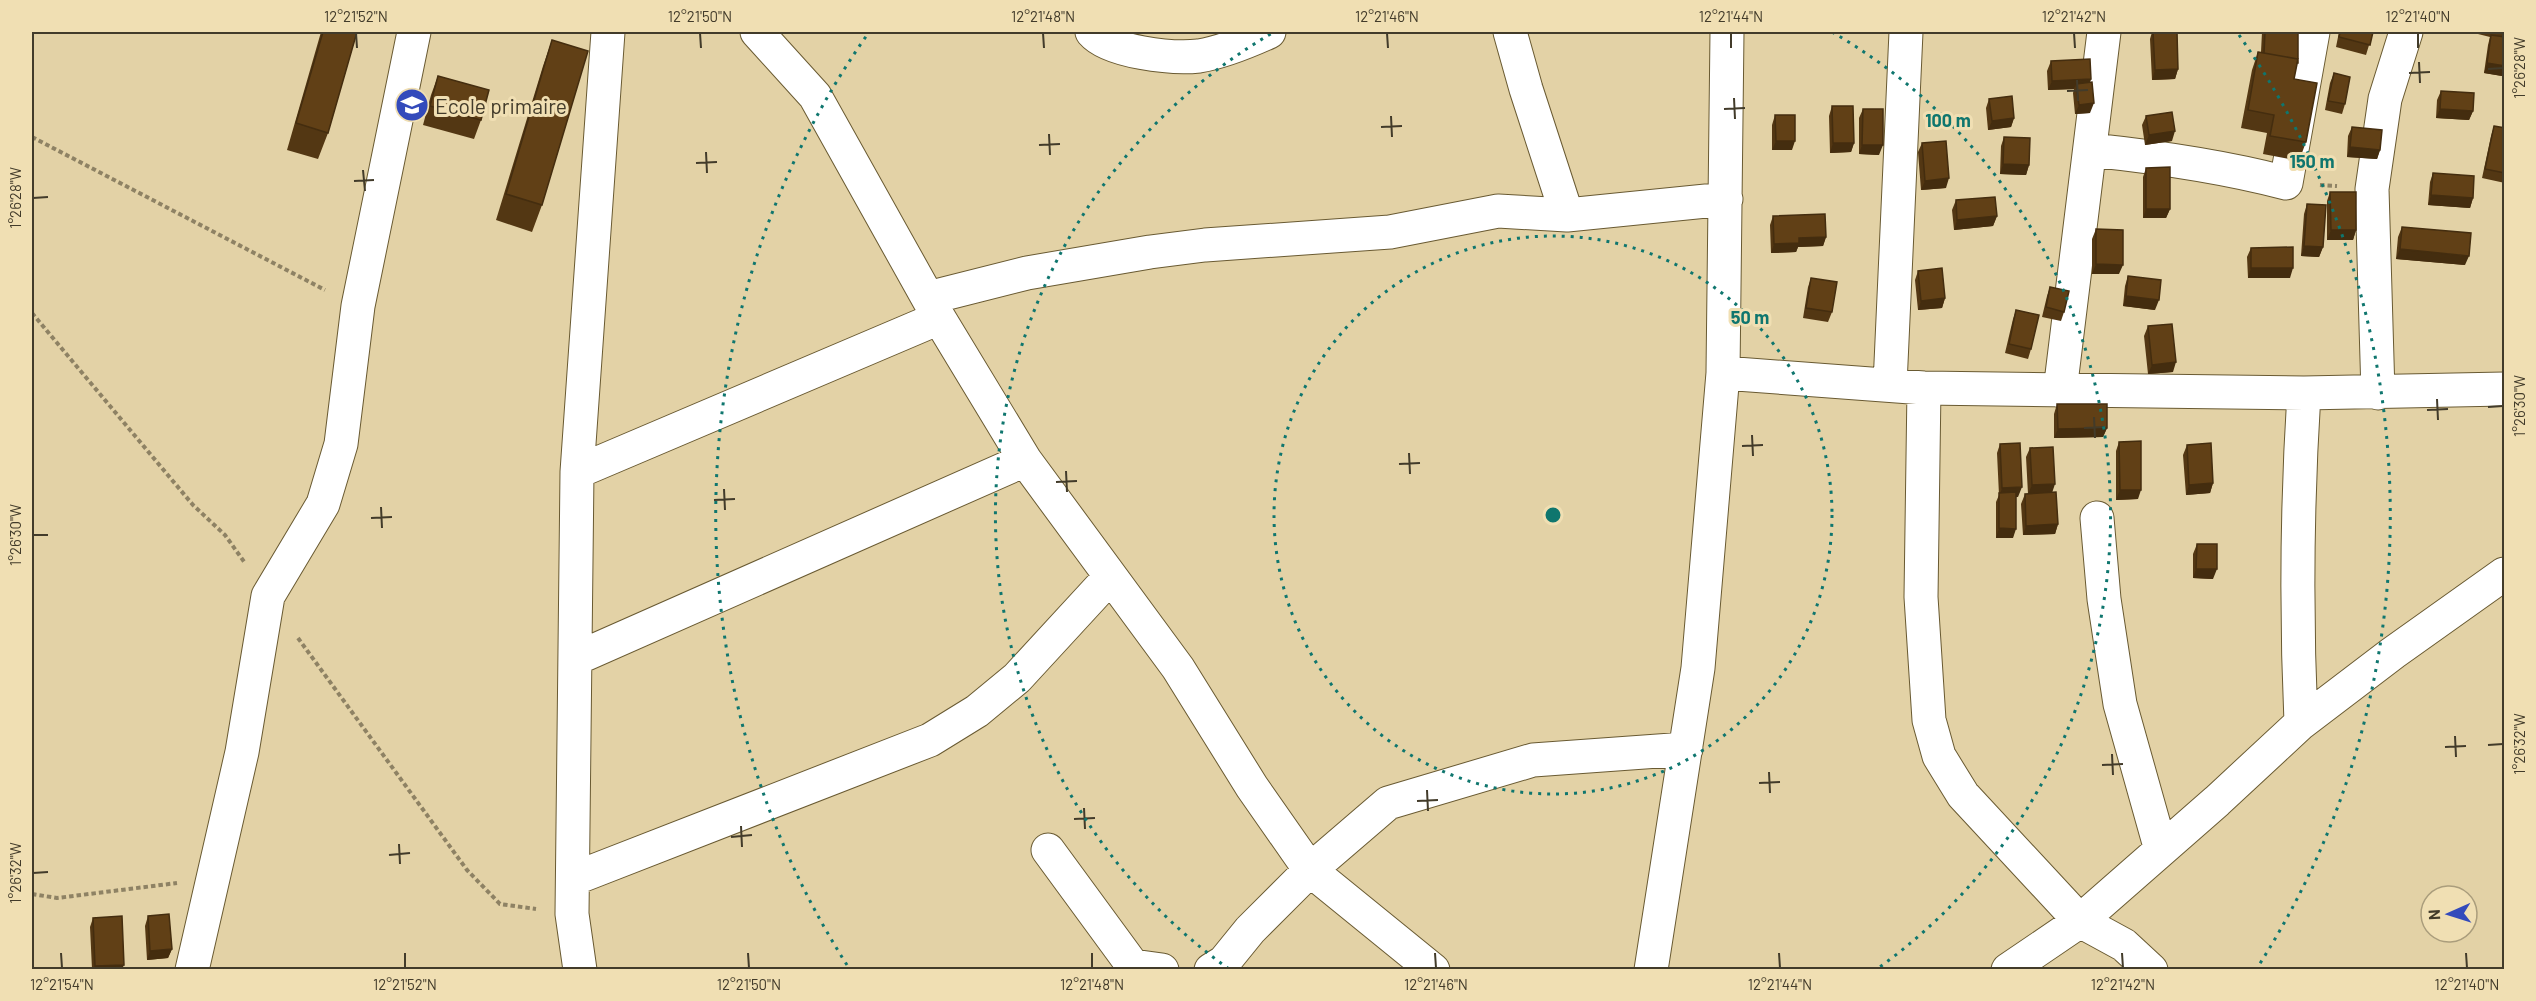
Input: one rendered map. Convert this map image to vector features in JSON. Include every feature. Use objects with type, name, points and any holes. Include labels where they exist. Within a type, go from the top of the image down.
[{"type":"street","points":[[192,969],[242,752],[268,596],[322,504],[341,444],[358,306],[414,32]]},
{"type":"street","points":[[580,969],[572,914],[578,472],[608,32]]},
{"type":"street","points":[[1092,32],[1096,37],[1115,47],[1169,55],[1198,56],[1244,44],[1269,32]]},
{"type":"street","points":[[1510,32],[1567,215]]},
{"type":"street","points":[[1651,969],[1698,668],[1723,373],[1727,32]]},
{"type":"street","points":[[1890,386],[1899,227],[1906,32]]},
{"type":"street","points":[[2060,390],[2104,32]]},
{"type":"street","points":[[2091,150],[2179,160],[2232,169],[2286,183],[2313,32]]},
{"type":"street","points":[[2378,393],[2372,189],[2385,99],[2406,32]]},
{"type":"street","points":[[767,35],[815,96],[933,308],[1025,460],[1178,668],[1252,787],[1310,870],[1433,969]]},
{"type":"street","points":[[578,472],[933,308],[1027,273],[1205,245],[1390,232],[1498,211],[1567,215],[1726,200]]},
{"type":"street","points":[[1723,373],[1924,388],[2304,393],[2505,389]]},
{"type":"street","points":[[1924,388],[1921,597],[1929,720],[1939,756],[1963,795],[2080,921],[2124,945],[2151,969]]},
{"type":"street","points":[[2301,723],[2298,630],[2300,456],[2304,393]]},
{"type":"street","points":[[575,659],[1025,460]]},
{"type":"street","points":[[2097,518],[2104,598],[2120,704],[2161,850]]},
{"type":"street","points":[[2008,969],[2080,921],[2217,801],[2301,723],[2505,574]]},
{"type":"street","points":[[573,879],[930,740],[976,711],[1017,678],[1110,577]]},
{"type":"street","points":[[1211,969],[1224,962],[1250,930],[1310,870],[1388,803],[1533,760],[1686,749]]},
{"type":"street","points":[[1047,850],[1143,968]]},
{"type":"path","points":[[32,137],[358,306]]},
{"type":"path","points":[[2286,183],[2372,189]]},
{"type":"path","points":[[32,894],[57,898],[213,878]]},
{"type":"building","points":[[323,32],[357,32],[328,133],[296,123]]},
{"type":"building","points":[[2153,32],[2177,32],[2178,69],[2155,70]]},
{"type":"building","points":[[2265,32],[2298,32],[2298,59],[2264,53]]},
{"type":"building","points":[[2340,32],[2373,32],[2370,45],[2339,37]]},
{"type":"building","points":[[2491,35],[2505,37],[2505,66],[2487,63]]},
{"type":"building","points":[[552,40],[588,51],[542,205],[506,194]]},
{"type":"building","points":[[2258,52],[2298,59],[2294,79],[2317,83],[2306,142],[2270,136],[2274,115],[2248,110]]},
{"type":"building","points":[[2090,59],[2091,79],[2052,81],[2051,61]]},
{"type":"building","points":[[2334,73],[2350,77],[2345,104],[2328,101]]},
{"type":"building","points":[[438,76],[489,90],[481,120],[430,106]]},
{"type":"building","points":[[2092,82],[2094,103],[2079,105],[2076,84]]},
{"type":"building","points":[[2441,91],[2474,93],[2473,111],[2440,109]]},
{"type":"building","points":[[2012,96],[2014,118],[1992,121],[1989,99]]},
{"type":"building","points":[[1832,106],[1853,106],[1854,143],[1833,143]]},
{"type":"building","points":[[1863,109],[1883,109],[1883,145],[1862,145]]},
{"type":"building","points":[[2172,112],[2175,131],[2149,135],[2146,116]]},
{"type":"building","points":[[1775,115],[1795,115],[1795,141],[1776,141]]},
{"type":"building","points":[[2494,126],[2505,128],[2505,173],[2485,169]]},
{"type":"building","points":[[2352,127],[2382,130],[2380,150],[2350,147]]},
{"type":"building","points":[[2004,137],[2030,138],[2029,165],[2003,164]]},
{"type":"building","points":[[1946,141],[1949,178],[1925,181],[1922,143]]},
{"type":"building","points":[[2170,167],[2170,209],[2146,209],[2146,168]]},
{"type":"building","points":[[2433,173],[2474,176],[2473,198],[2431,195]]},
{"type":"building","points":[[2330,192],[2356,192],[2356,230],[2331,230]]},
{"type":"building","points":[[1995,197],[1997,216],[1957,220],[1956,200]]},
{"type":"building","points":[[2307,204],[2326,205],[2323,247],[2304,246]]},
{"type":"building","points":[[1825,214],[1826,237],[1799,238],[1799,243],[1774,244],[1773,216]]},
{"type":"building","points":[[2402,227],[2471,233],[2469,256],[2400,249]]},
{"type":"building","points":[[2096,229],[2123,230],[2123,265],[2096,264]]},
{"type":"building","points":[[2293,247],[2293,268],[2251,268],[2251,248]]},
{"type":"building","points":[[1942,268],[1945,298],[1921,301],[1918,271]]},
{"type":"building","points":[[2128,276],[2161,280],[2159,300],[2126,296]]},
{"type":"building","points":[[1811,278],[1837,282],[1832,312],[1806,308]]},
{"type":"building","points":[[2050,287],[2069,291],[2064,312],[2046,307]]},
{"type":"building","points":[[2016,310],[2039,315],[2031,349],[2009,344]]},
{"type":"building","points":[[2172,324],[2176,362],[2152,365],[2148,326]]},
{"type":"building","points":[[2057,404],[2107,404],[2107,428],[2058,429]]},
{"type":"building","points":[[2141,441],[2141,490],[2120,490],[2119,442]]},
{"type":"building","points":[[2020,443],[2022,487],[2002,488],[2000,444]]},
{"type":"building","points":[[2211,443],[2213,483],[2189,485],[2187,445]]},
{"type":"building","points":[[2053,447],[2055,484],[2032,485],[2030,448]]},
{"type":"building","points":[[2016,492],[2016,529],[1999,528],[1999,493]]},
{"type":"building","points":[[2056,492],[2058,524],[2026,526],[2025,494]]},
{"type":"building","points":[[2197,544],[2217,544],[2217,569],[2196,569]]},
{"type":"building","points":[[169,914],[172,949],[150,951],[148,916]]},
{"type":"building","points":[[122,916],[124,965],[95,966],[93,918]]},
{"type":"place","name":"Ecole primaire","points":[[412,105]]}]
